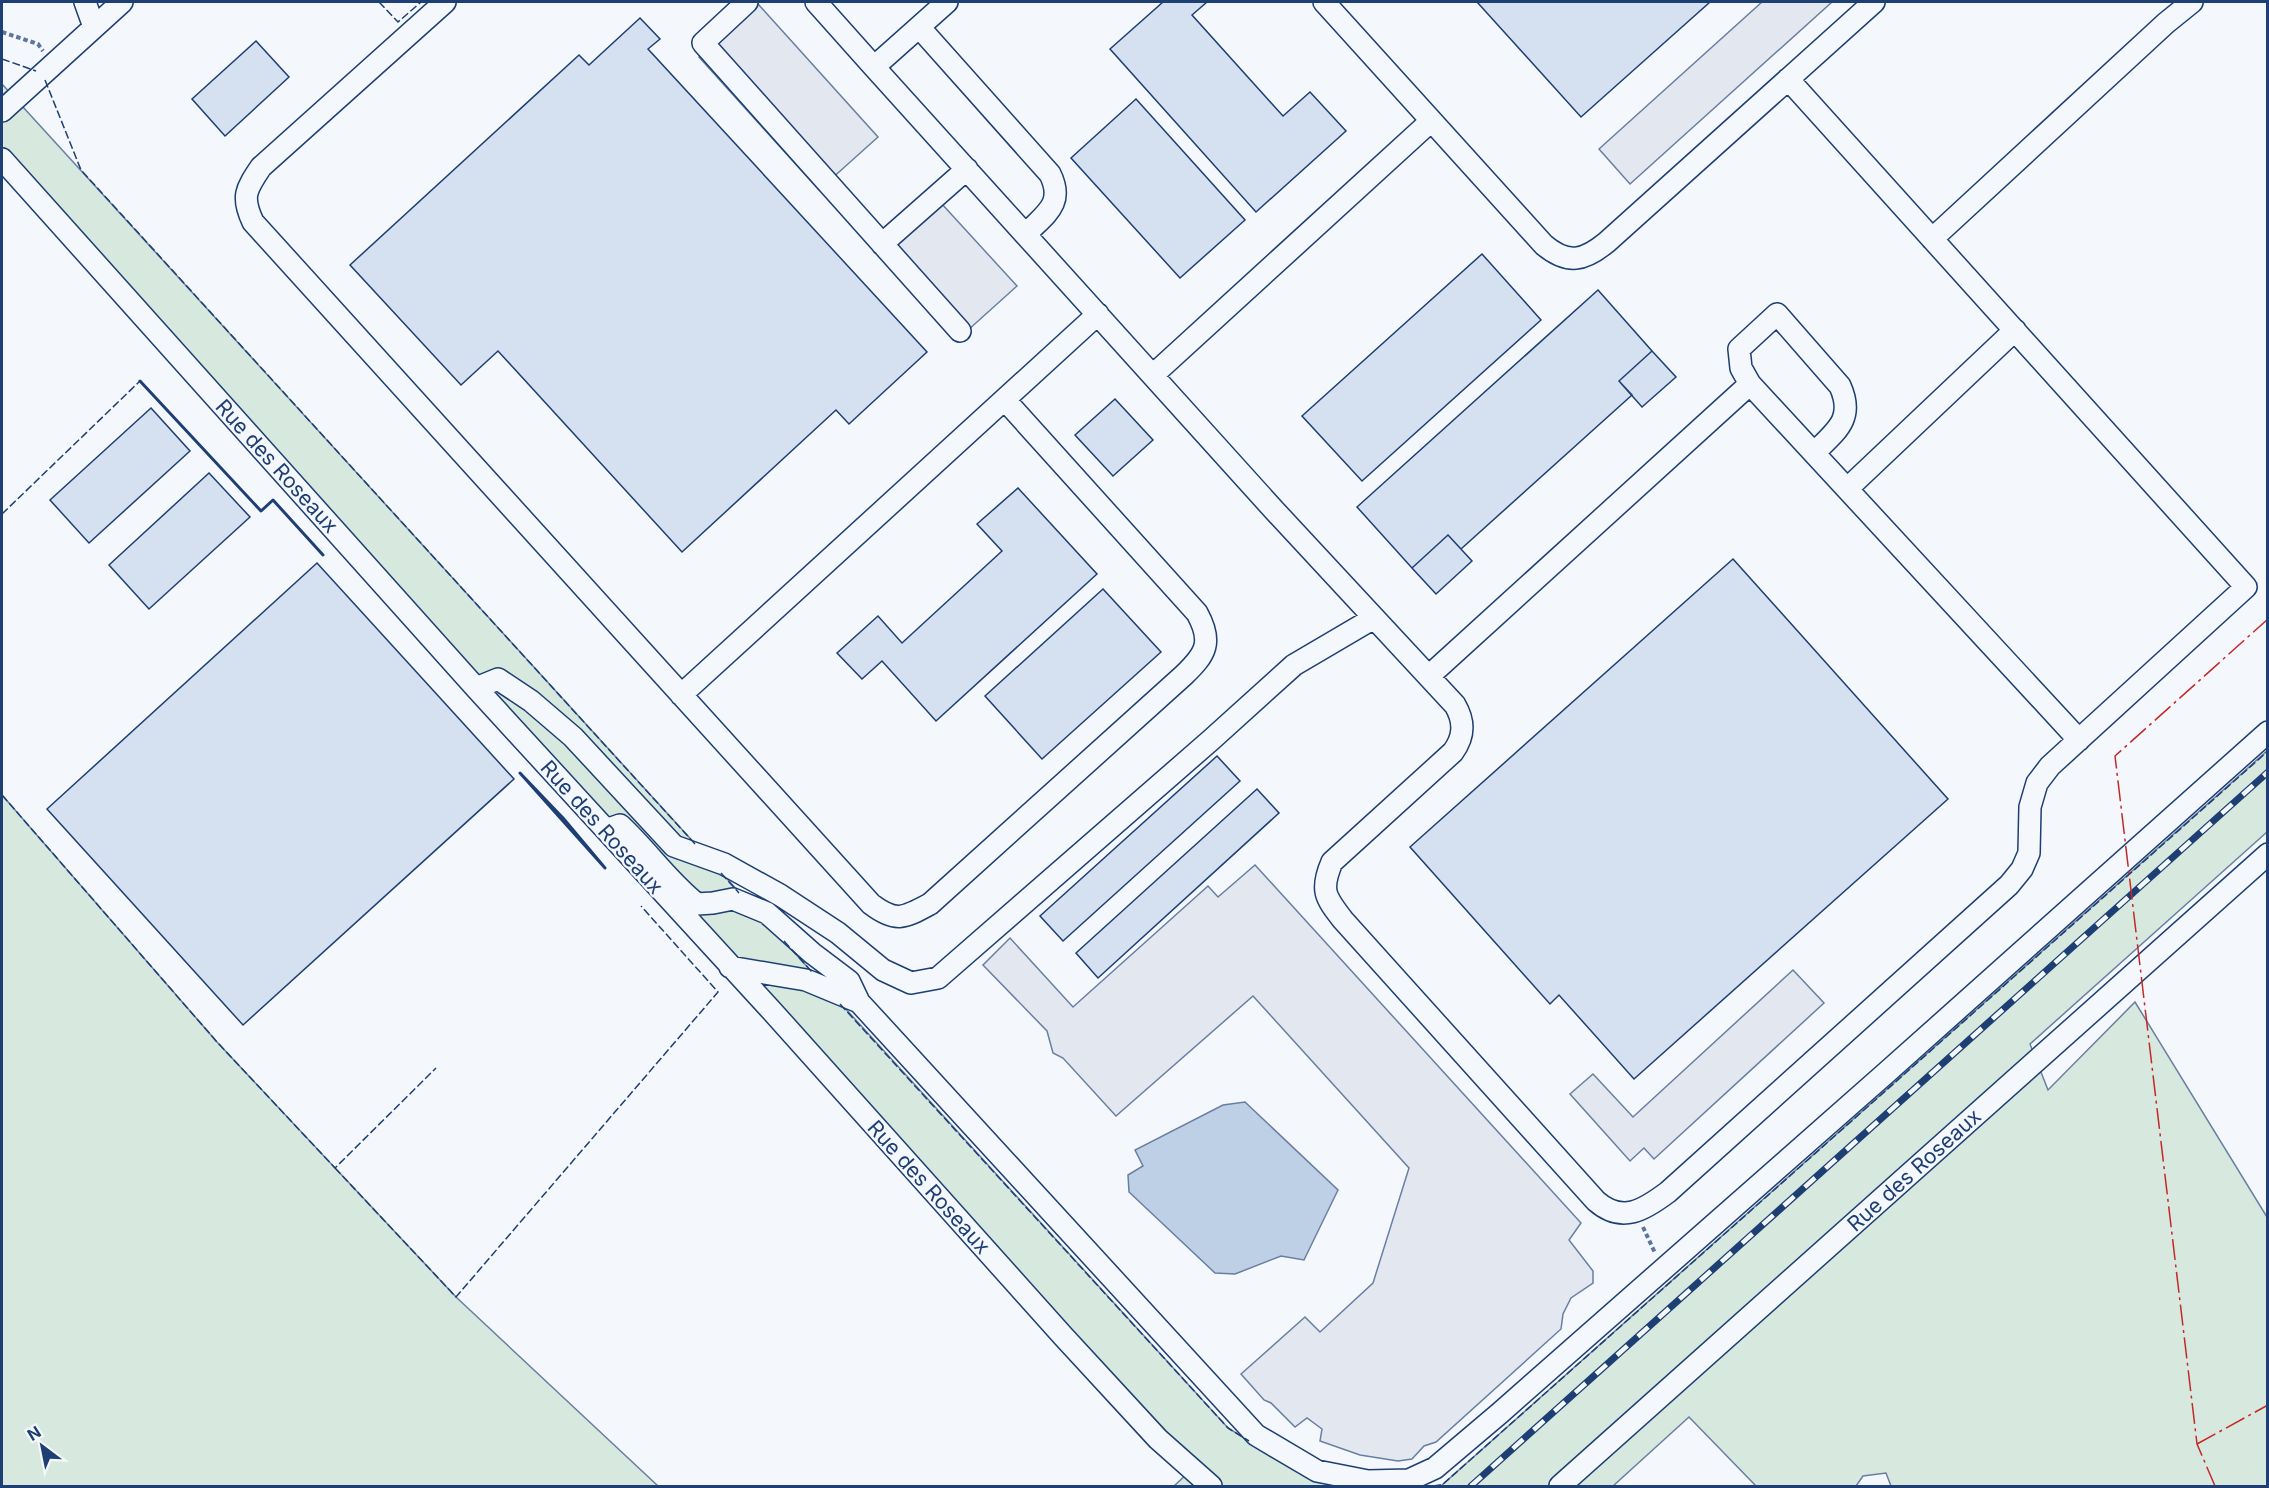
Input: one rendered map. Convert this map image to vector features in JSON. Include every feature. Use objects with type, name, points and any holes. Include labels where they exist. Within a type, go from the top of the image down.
[{"type":"street","points":[[85,2],[94,27]]},
{"type":"street","points":[[2,111],[122,2]]},
{"type":"street","points":[[445,2],[261,167],[247,187],[245,205],[253,222],[871,904],[886,915],[904,918],[930,904],[1184,675],[1200,659],[1206,646],[1206,629],[1197,613],[1005,400]]},
{"type":"street","points":[[747,2],[702,43],[960,331]]},
{"type":"street","points":[[816,2],[1455,705],[1462,723],[1460,743],[1453,752],[1332,862],[1324,880],[1326,895],[1343,920],[1596,1201],[1604,1208],[1615,1212],[1636,1212],[1668,1192],[2008,885],[2022,870],[2028,853],[2030,807],[2037,783],[2050,766],[2246,587],[1788,79]]},
{"type":"street","points":[[874,67],[947,2]]},
{"type":"street","points":[[1323,2],[1544,245],[1560,256],[1579,258],[1595,251],[1607,242],[1874,2]]},
{"type":"street","points":[[1932,239],[2166,23],[2192,2]]},
{"type":"street","points":[[919,27],[1050,174],[1056,186],[1056,197],[1052,206],[1026,234]]},
{"type":"street","points":[[1153,375],[1431,121]]},
{"type":"street","name":"Rue des Roseaux","points":[[2,159],[476,688],[1150,1431],[1190,1470],[1211,1486]]},
{"type":"street","points":[[882,244],[967,169]]},
{"type":"street","points":[[681,695],[1098,314]]},
{"type":"street","points":[[1814,453],[1837,430],[1844,417],[1846,399],[1840,386],[1777,314],[1739,349],[1741,368],[1750,384],[2079,740]]},
{"type":"street","points":[[1847,489],[2015,330]]},
{"type":"street","points":[[1429,676],[1750,384]]},
{"type":"street","points":[[476,688],[498,679],[531,701],[573,737],[674,846],[724,864],[780,895],[838,933],[883,970],[911,984],[938,978],[1294,665],[1374,618]]},
{"type":"street","points":[[606,830],[620,825],[643,847],[681,891],[697,904],[732,898],[766,914],[849,981],[859,1002],[1256,1435],[1317,1471],[1368,1481],[1409,1479],[1435,1468],[1500,1413],[2268,732]]},
{"type":"street","name":"Rue des Roseaux","points":[[1560,1486],[2268,854]]},
{"type":"street","points":[[730,967],[806,980],[859,1002]]},
{"type":"path","points":[[2,32],[38,44],[53,64]]},
{"type":"path","points":[[1636,1212],[1663,1270]]},
{"type":"shaded area","points":[[1762,2],[1832,2],[1630,184],[1599,149]]},
{"type":"shaded area","points":[[758,4],[878,137],[819,190],[699,57]]},
{"type":"shaded area","points":[[2,84],[1228,1428],[1309,1478],[1342,1486],[1174,1486],[1190,1471],[2,159]]},
{"type":"shaded area","points":[[941,203],[1017,286],[957,340],[881,257]]},
{"type":"shaded area","points":[[2267,751],[2267,832],[2030,1044],[2048,1090],[2135,1002],[2267,1217],[2267,1486],[1891,1486],[1886,1473],[1863,1476],[1856,1486],[1756,1486],[1689,1417],[1613,1486],[1433,1486],[1442,1485]]},
{"type":"shaded area","points":[[2,795],[217,1042],[456,1297],[658,1486],[2,1486]]},
{"type":"shaded area","points":[[1255,865],[1581,1223],[1569,1240],[1593,1271],[1593,1283],[1571,1298],[1563,1314],[1561,1329],[1436,1442],[1424,1446],[1412,1459],[1398,1461],[1360,1455],[1320,1441],[1322,1429],[1307,1418],[1295,1427],[1271,1403],[1264,1400],[1241,1374],[1305,1317],[1320,1332],[1373,1283],[1409,1168],[1253,996],[1116,1116],[1063,1058],[1053,1053],[1047,1031],[983,965],[1010,938],[1073,1007],[1208,886],[1218,897]]},
{"type":"shaded area","points":[[1793,970],[1824,1003],[1654,1159],[1644,1148],[1630,1161],[1570,1094],[1593,1074],[1633,1117]]},
{"type":"water","points":[[1245,1102],[1338,1190],[1304,1260],[1281,1256],[1235,1274],[1215,1273],[1129,1192],[1128,1175],[1143,1166],[1135,1150],[1223,1105]]},
{"type":"building","points":[[1163,2],[1207,2],[1192,15],[1283,116],[1310,92],[1346,131],[1256,212],[1110,49]]},
{"type":"building","points":[[1477,2],[1710,2],[1581,117]]},
{"type":"building","points":[[640,18],[660,39],[648,49],[927,352],[849,424],[836,410],[682,552],[498,351],[461,385],[350,265],[579,55],[589,65]]},
{"type":"building","points":[[256,41],[289,77],[225,136],[192,99]]},
{"type":"building","points":[[1136,99],[1245,220],[1180,278],[1071,158]]},
{"type":"building","points":[[1482,254],[1541,320],[1362,481],[1302,416]]},
{"type":"building","points":[[1598,290],[1652,351],[1619,381],[1632,395],[1461,549],[1448,535],[1412,568],[1357,507]]},
{"type":"building","points":[[1652,351],[1676,377],[1642,407],[1619,381]]},
{"type":"building","points":[[1115,399],[1153,440],[1113,476],[1075,435]]},
{"type":"building","points":[[151,408],[190,451],[89,543],[50,500]]},
{"type":"building","points":[[209,473],[250,517],[149,609],[109,565]]},
{"type":"building","points":[[1018,488],[1097,574],[936,721],[882,661],[862,679],[837,653],[878,616],[902,643],[1002,551],[977,524]]},
{"type":"building","points":[[1448,535],[1472,561],[1436,594],[1412,568]]},
{"type":"building","points":[[1733,559],[1948,799],[1634,1079],[1559,995],[1550,1004],[1410,847]]},
{"type":"building","points":[[317,563],[514,779],[243,1025],[47,809]]},
{"type":"building","points":[[1103,589],[1161,652],[1042,759],[985,696]]},
{"type":"building","points":[[1217,756],[1240,781],[1063,941],[1040,916]]},
{"type":"building","points":[[1257,789],[1279,813],[1098,978],[1076,953]]},
{"type":"railway","points":[[1471,1486],[2268,772]]},
{"type":"fence","points":[[379,2],[398,22],[421,2]]},
{"type":"fence","points":[[2,59],[36,71]]},
{"type":"fence","points":[[45,80],[81,170],[695,844]]},
{"type":"fence","points":[[2,514],[140,381]]},
{"type":"fence","points":[[1433,1486],[1442,1485],[2268,751]]},
{"type":"fence","points":[[2,795],[217,1042],[335,1168],[436,1068]]},
{"type":"fence","points":[[721,873],[739,893]]},
{"type":"fence","points":[[335,1168],[456,1297],[718,992],[641,906]]},
{"type":"fence","points":[[784,941],[812,972]]},
{"type":"fence","points":[[840,1004],[1228,1428],[1249,1441]]},
{"type":"wall","points":[[140,381],[261,511],[273,500],[323,555]]},
{"type":"wall","points":[[520,773],[563,818],[605,868],[520,773]]},
{"type":"power","points":[[2215,1486],[2197,1444],[2115,756],[2268,619]]},
{"type":"power","points":[[2197,1444],[2268,1405]]}]
